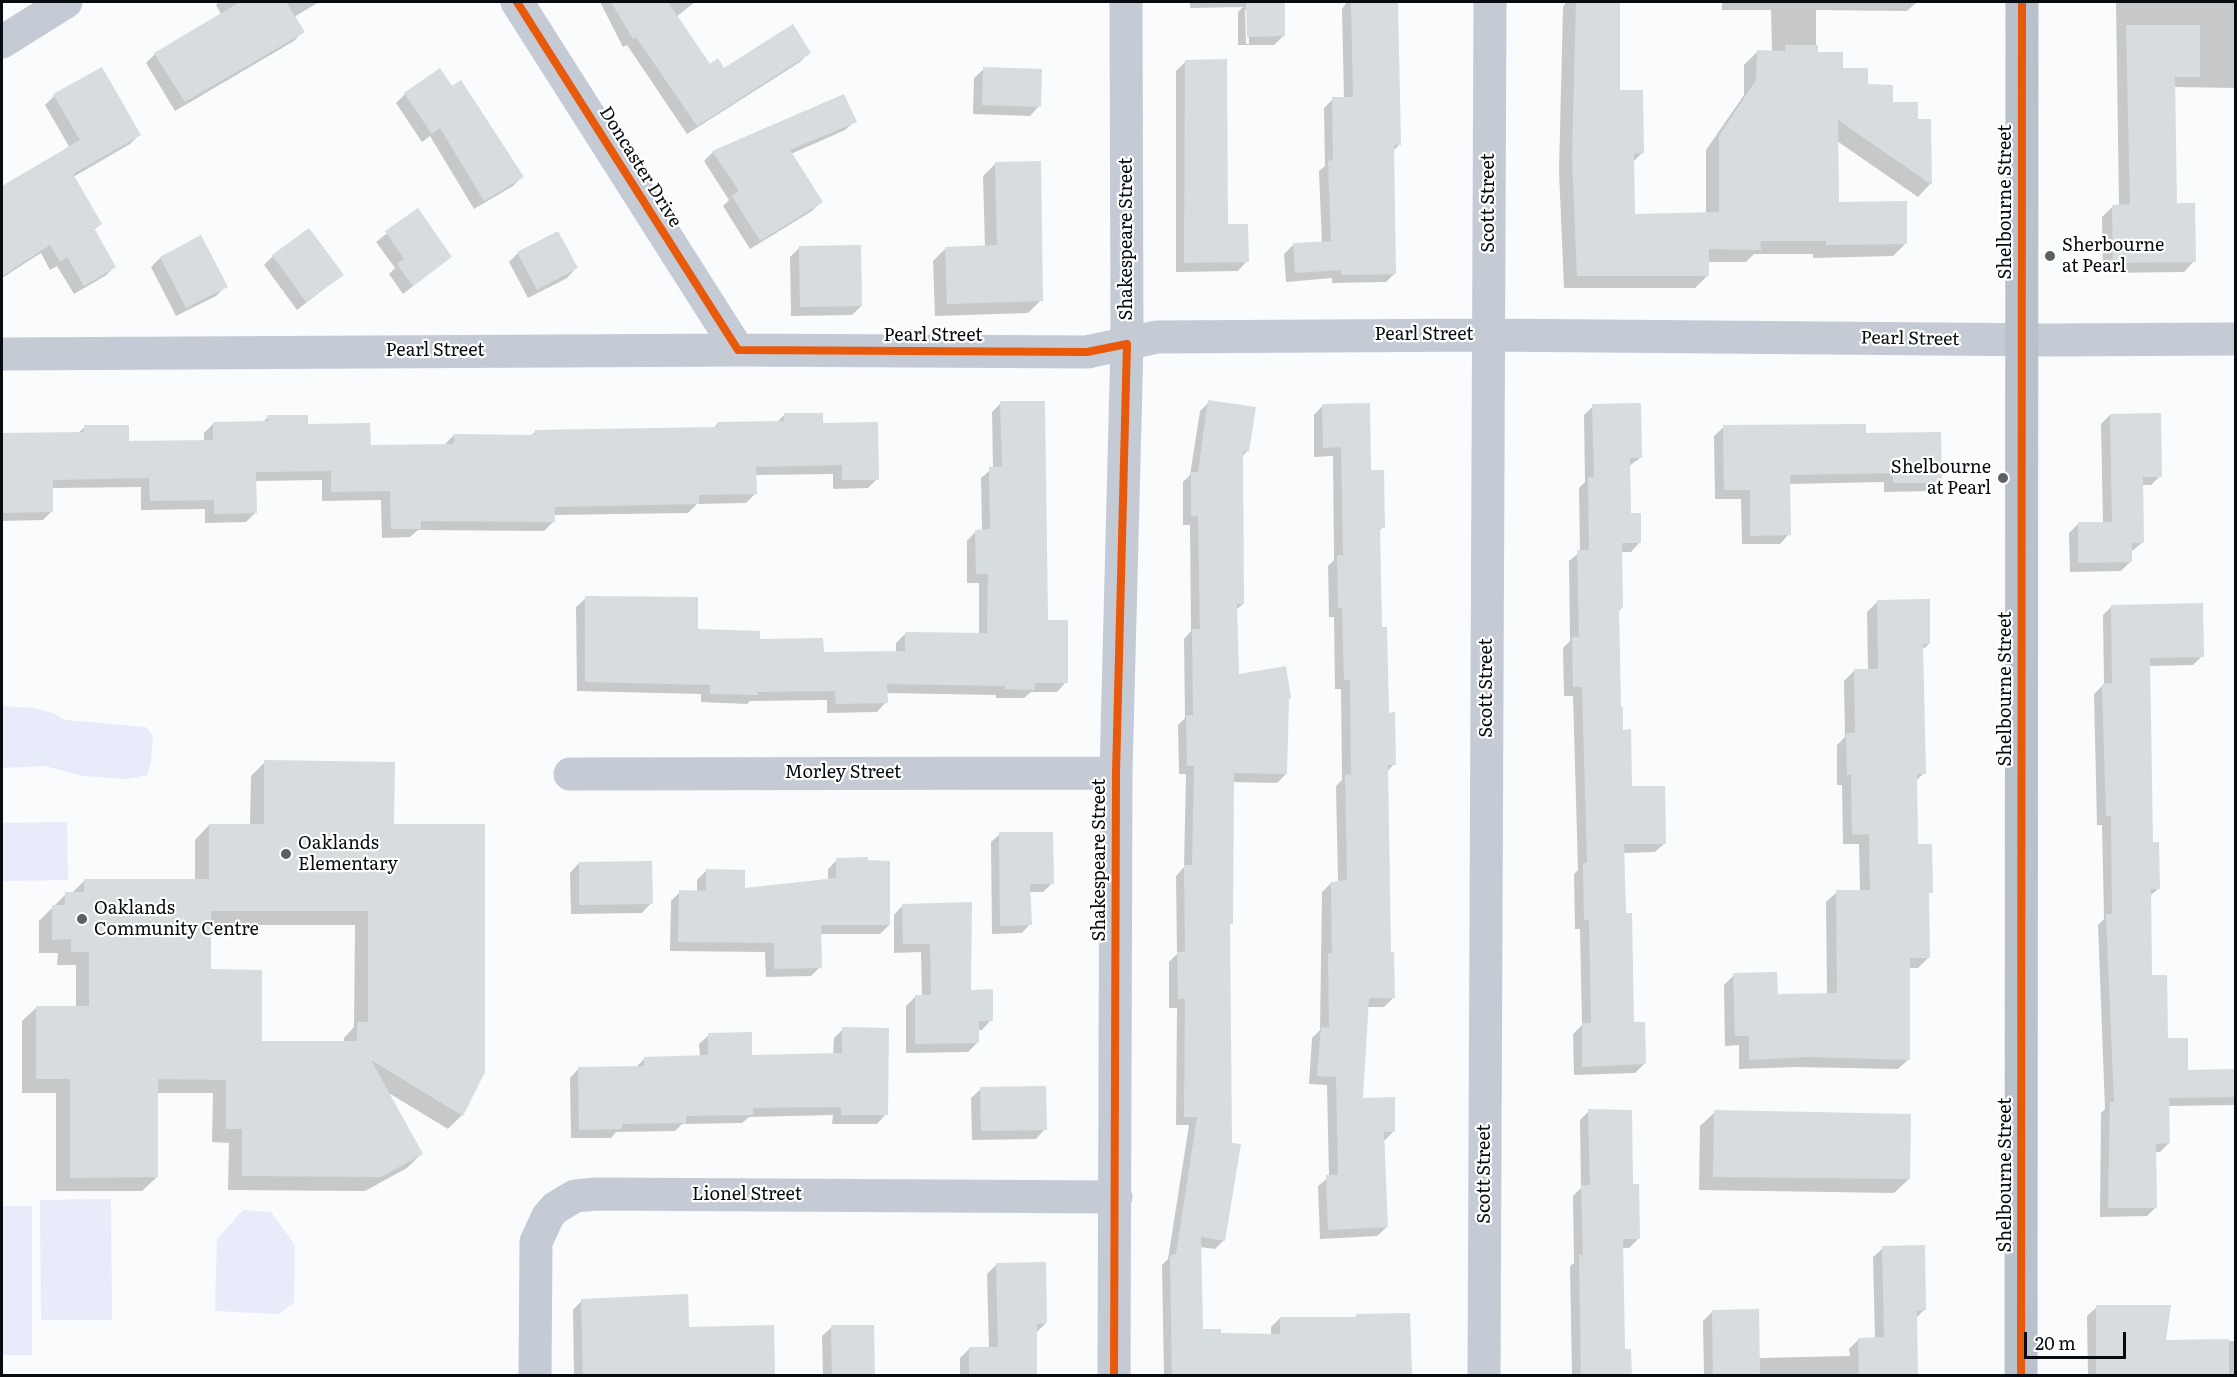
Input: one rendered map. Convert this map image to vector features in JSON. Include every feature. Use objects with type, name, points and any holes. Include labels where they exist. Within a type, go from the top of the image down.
[{"type":"main road","name":"Shelbourne Street","points":[[2021,1376],[2022,2]]},
{"type":"street","points":[[2,42],[66,2]]},
{"type":"street","name":"Doncaster Drive","points":[[517,2],[738,350]]},
{"type":"street","name":"Shakespeare Street","points":[[1114,1376],[1116,773],[1127,344],[1126,2]]},
{"type":"street","name":"Scott Street","points":[[1484,1376],[1490,2]]},
{"type":"street","name":"Pearl Street","points":[[2,354],[738,350],[1087,352],[1157,337],[1488,335],[2020,340],[2235,339]]},
{"type":"street","name":"Morley Street","points":[[570,774],[1116,773]]},
{"type":"street","name":"Lionel Street","points":[[535,1376],[536,1242],[548,1216],[575,1196],[597,1194],[1116,1197]]},
{"type":"shaded area","points":[[2,706],[33,708],[53,713],[65,720],[146,727],[153,736],[151,762],[147,775],[126,779],[83,776],[45,766],[2,768]]},
{"type":"shaded area","points":[[67,822],[68,880],[2,881],[2,823]]},
{"type":"shaded area","points":[[111,1199],[112,1320],[41,1320],[40,1200]]},
{"type":"shaded area","points":[[2,1206],[32,1206],[32,1355],[2,1355]]},
{"type":"shaded area","points":[[243,1210],[271,1212],[295,1245],[294,1303],[278,1314],[215,1311],[217,1239]]},
{"type":"building","points":[[240,2],[286,2],[305,32],[185,102],[154,53]]},
{"type":"building","points":[[611,2],[668,2],[710,64],[718,58],[724,68],[793,24],[811,53],[697,126],[636,37],[633,39]]},
{"type":"building","points":[[1246,2],[1285,2],[1285,36],[1247,37]]},
{"type":"building","points":[[1351,2],[1398,2],[1401,145],[1394,145],[1396,274],[1341,275],[1341,270],[1295,273],[1293,243],[1331,241],[1328,161],[1333,160],[1332,97],[1353,97]]},
{"type":"building","points":[[1576,2],[1620,2],[1620,90],[1643,90],[1644,153],[1634,154],[1635,214],[1719,212],[1719,136],[1756,80],[1757,50],[1785,51],[1785,45],[1818,45],[1818,52],[1843,52],[1843,68],[1868,68],[1868,84],[1893,85],[1893,102],[1918,102],[1918,119],[1931,119],[1932,185],[1838,120],[1839,202],[1907,201],[1907,244],[1826,245],[1826,241],[1760,241],[1761,250],[1709,249],[1709,276],[1577,276],[1572,157]]},
{"type":"building","points":[[2126,25],[2200,25],[2200,77],[2175,77],[2177,203],[2195,203],[2196,262],[2113,263],[2112,205],[2130,204]]},
{"type":"building","points":[[1227,59],[1228,224],[1248,224],[1249,262],[1184,263],[1185,60]]},
{"type":"building","points":[[102,67],[141,135],[73,174],[102,224],[94,228],[116,267],[84,286],[67,257],[60,262],[50,245],[2,276],[2,186],[80,140],[53,94]]},
{"type":"building","points":[[983,67],[1042,69],[1041,107],[982,105]]},
{"type":"building","points":[[440,68],[452,86],[461,80],[524,177],[484,201],[440,128],[432,134],[404,93]]},
{"type":"building","points":[[844,94],[857,122],[790,150],[823,202],[760,241],[732,196],[739,191],[712,151]]},
{"type":"building","points":[[1041,161],[1043,301],[947,304],[945,247],[997,245],[995,162]]},
{"type":"building","points":[[418,208],[452,257],[413,286],[397,264],[404,259],[385,231]]},
{"type":"building","points":[[309,228],[344,275],[306,302],[272,255]]},
{"type":"building","points":[[558,231],[578,268],[537,290],[517,252]]},
{"type":"building","points":[[201,235],[228,287],[186,308],[160,257]]},
{"type":"building","points":[[861,245],[862,306],[800,307],[799,246]]},
{"type":"building","points":[[1208,400],[1256,407],[1249,452],[1243,451],[1244,604],[1237,604],[1239,674],[1286,666],[1291,698],[1289,699],[1287,774],[1234,773],[1233,924],[1230,924],[1232,1143],[1241,1144],[1225,1241],[1201,1237],[1203,1329],[1221,1329],[1221,1333],[1280,1334],[1280,1317],[1356,1317],[1356,1314],[1410,1313],[1412,1376],[1172,1376],[1170,1255],[1176,1254],[1197,1117],[1184,1117],[1185,999],[1178,999],[1177,952],[1185,952],[1184,865],[1192,865],[1194,766],[1187,766],[1186,715],[1193,715],[1192,629],[1200,629],[1198,516],[1191,516],[1191,472],[1198,472]]},
{"type":"building","points":[[1000,401],[1045,401],[1048,620],[1068,620],[1068,683],[1035,683],[1035,690],[1005,689],[1005,686],[887,684],[888,703],[836,704],[835,691],[758,692],[758,695],[710,694],[710,685],[585,682],[585,596],[698,597],[698,629],[760,631],[760,639],[823,638],[824,652],[905,651],[905,632],[987,633],[988,574],[976,574],[975,530],[990,529],[989,467],[1002,467]]},
{"type":"building","points":[[1370,403],[1371,470],[1384,470],[1385,528],[1380,528],[1382,627],[1387,627],[1389,713],[1395,712],[1396,765],[1388,765],[1391,952],[1394,952],[1395,998],[1369,998],[1363,1098],[1395,1097],[1395,1132],[1384,1132],[1388,1227],[1328,1230],[1326,1175],[1338,1175],[1336,1077],[1317,1076],[1321,1027],[1329,1028],[1328,953],[1332,953],[1331,882],[1347,880],[1345,775],[1351,774],[1350,680],[1344,680],[1342,608],[1338,608],[1337,555],[1343,555],[1341,447],[1323,448],[1322,404]]},
{"type":"building","points":[[1641,403],[1642,458],[1630,458],[1631,513],[1641,513],[1641,543],[1622,543],[1623,608],[1619,608],[1621,707],[1623,707],[1623,730],[1631,729],[1632,786],[1665,786],[1666,844],[1624,844],[1626,913],[1632,913],[1634,1022],[1645,1022],[1646,1064],[1582,1067],[1582,1023],[1591,1023],[1589,920],[1584,920],[1583,863],[1587,863],[1582,687],[1573,687],[1572,637],[1579,637],[1577,550],[1589,550],[1588,477],[1594,477],[1592,404]]},
{"type":"building","points":[[784,413],[823,413],[823,423],[878,422],[879,480],[842,480],[842,465],[756,467],[757,494],[699,495],[699,504],[555,507],[555,522],[421,521],[421,529],[391,529],[390,491],[331,492],[331,471],[256,472],[257,513],[214,514],[214,500],[150,501],[149,478],[53,480],[53,512],[2,513],[2,433],[84,432],[84,425],[129,425],[129,441],[213,440],[213,422],[268,421],[267,415],[308,415],[308,424],[370,423],[371,445],[454,444],[454,434],[535,435],[535,430],[717,427],[717,422],[784,421]]},
{"type":"building","points":[[2161,413],[2162,477],[2143,477],[2144,543],[2132,543],[2132,562],[2078,563],[2078,522],[2112,522],[2110,414]]},
{"type":"building","points":[[1866,424],[1866,433],[1941,432],[1942,483],[1893,483],[1893,473],[1790,475],[1791,535],[1750,536],[1750,490],[1724,490],[1723,425]]},
{"type":"building","points":[[1930,599],[1930,644],[1923,644],[1926,774],[1917,774],[1918,844],[1932,844],[1933,893],[1929,893],[1930,958],[1910,958],[1910,1060],[1807,1057],[1749,1060],[1749,1036],[1735,1036],[1733,973],[1777,972],[1778,994],[1837,993],[1836,890],[1870,890],[1869,834],[1852,835],[1851,775],[1847,775],[1846,733],[1855,733],[1854,669],[1878,669],[1877,600]]},
{"type":"building","points":[[2203,603],[2204,657],[2150,658],[2153,842],[2159,842],[2160,889],[2151,889],[2152,975],[2167,975],[2168,1038],[2188,1038],[2188,1070],[2235,1069],[2235,1097],[2169,1098],[2170,1143],[2156,1144],[2157,1208],[2108,1208],[2110,1102],[2114,1102],[2106,914],[2112,914],[2111,816],[2106,816],[2102,684],[2112,683],[2111,605]]},
{"type":"building","points":[[264,760],[395,762],[394,824],[485,824],[485,1072],[463,1116],[371,1060],[423,1154],[381,1177],[242,1176],[242,1129],[226,1129],[226,1080],[158,1079],[158,1177],[70,1178],[70,1079],[36,1079],[36,1006],[89,1006],[89,952],[71,952],[71,939],[52,940],[52,905],[65,905],[65,892],[84,892],[84,879],[209,879],[209,824],[264,824]],"holes":[[[211,911],[368,911],[368,1022],[357,1022],[357,1041],[262,1041],[262,970],[211,969]]]},
{"type":"building","points":[[999,832],[1053,832],[1054,884],[1030,884],[1032,925],[1000,926]]},
{"type":"building","points":[[868,857],[868,860],[890,861],[890,925],[821,925],[822,968],[774,969],[774,943],[678,942],[679,890],[706,891],[706,869],[745,870],[745,888],[836,878],[836,858]]},
{"type":"building","points":[[652,861],[653,904],[579,905],[579,862]]},
{"type":"building","points":[[972,902],[971,990],[993,989],[993,1021],[979,1021],[979,1043],[915,1044],[915,995],[931,995],[930,944],[903,944],[902,904]]},
{"type":"building","points":[[842,1027],[889,1028],[888,1115],[841,1115],[841,1107],[753,1108],[753,1115],[686,1116],[686,1123],[622,1124],[622,1129],[579,1130],[578,1067],[644,1066],[644,1057],[708,1055],[708,1033],[752,1032],[752,1055],[842,1053]]},
{"type":"building","points":[[1046,1086],[1047,1130],[981,1131],[980,1087]]},
{"type":"building","points":[[1588,1109],[1632,1110],[1633,1184],[1639,1184],[1640,1239],[1623,1239],[1625,1349],[1631,1349],[1632,1376],[1581,1376],[1579,1255],[1583,1255],[1581,1185],[1590,1185]]},
{"type":"building","points":[[1714,1110],[1911,1114],[1910,1179],[1713,1177]]},
{"type":"building","points":[[1925,1245],[1926,1310],[1917,1311],[1918,1376],[1859,1376],[1858,1338],[1884,1337],[1882,1246]]},
{"type":"building","points":[[1046,1262],[1047,1323],[1037,1324],[1037,1376],[969,1376],[969,1347],[998,1347],[996,1263]]},
{"type":"building","points":[[688,1294],[689,1327],[774,1325],[775,1376],[583,1376],[581,1299]]},
{"type":"building","points":[[2096,1305],[2171,1305],[2166,1340],[2229,1339],[2229,1376],[2096,1376]]},
{"type":"building","points":[[1759,1309],[1760,1376],[1713,1376],[1712,1310]]},
{"type":"building","points":[[831,1325],[874,1325],[875,1376],[832,1376]]},
{"type":"cycle path","points":[[517,2],[738,350],[1087,352],[1127,344],[1116,773],[1114,1376]]},
{"type":"cycle path","points":[[2021,1376],[2022,2]]},
{"type":"place","name":"Sherbourne at Pearl","points":[[2050,256]]},
{"type":"place","name":"Shelbourne at Pearl","points":[[2003,478]]},
{"type":"place","name":"Oaklands Elementary","points":[[286,854]]},
{"type":"place","name":"Oaklands Community Centre","points":[[82,919]]}]
